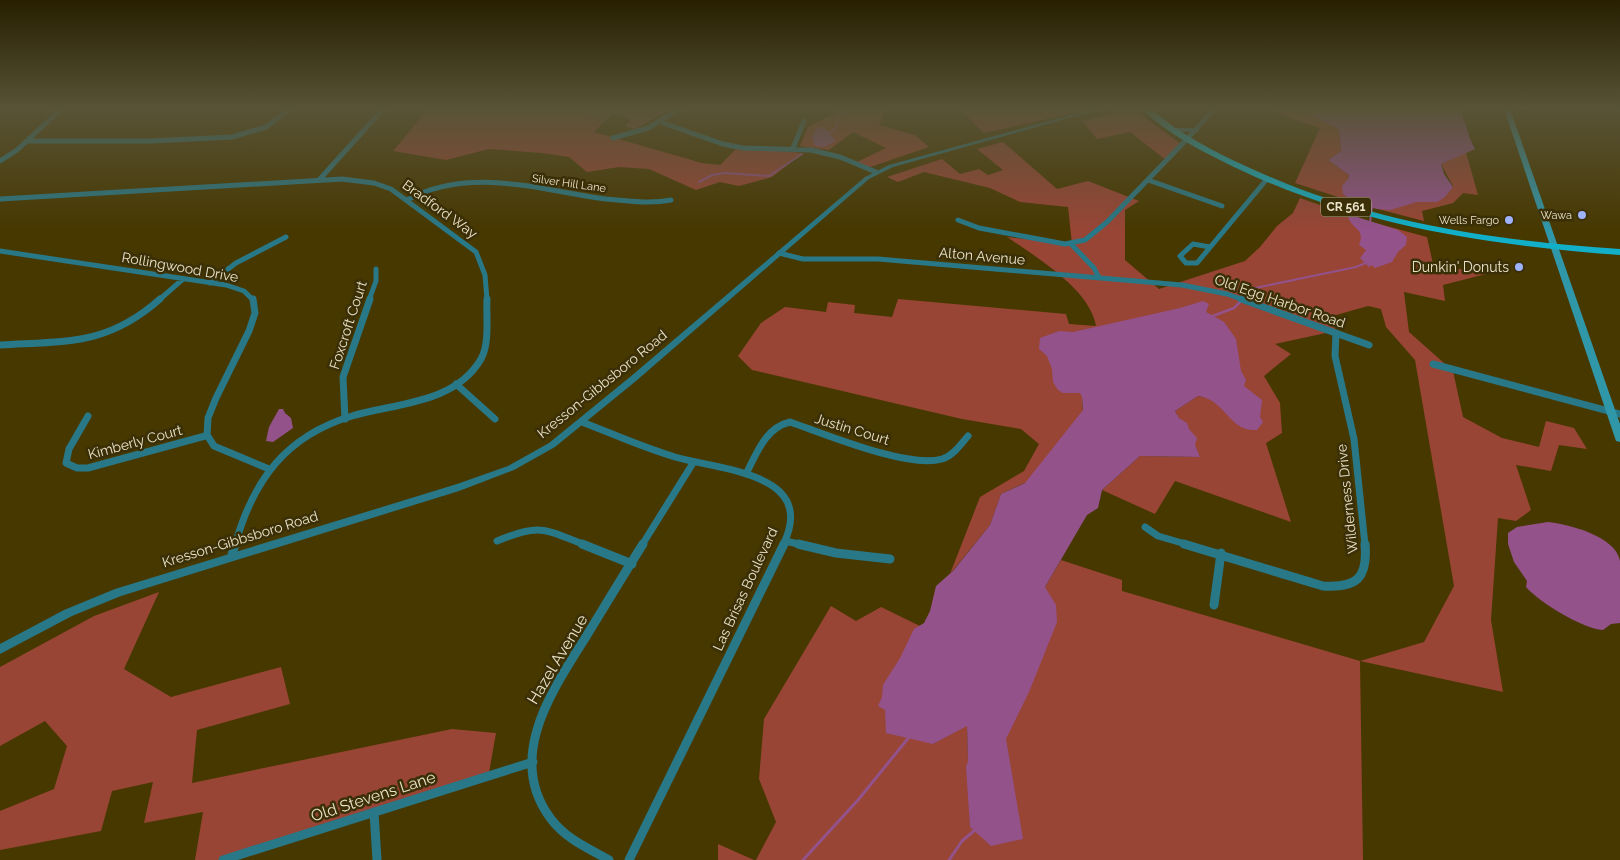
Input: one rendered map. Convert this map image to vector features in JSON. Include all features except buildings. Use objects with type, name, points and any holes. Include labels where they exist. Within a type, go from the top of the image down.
[{"type":"main road","name":"CR 561","points":[[1208,149],[1267,179],[1314,197],[1388,220],[1483,238],[1554,248],[1620,252]]},
{"type":"main road","points":[[1521,149],[1554,248],[1616,413],[1620,438]]},
{"type":"street","points":[[0,161],[16,149]]},
{"type":"street","points":[[319,180],[347,149]]},
{"type":"street","points":[[799,149],[840,157],[876,172]]},
{"type":"street","name":"Kresson-Gibbsboro Road","points":[[0,649],[88,604],[119,592],[232,555],[459,487],[511,468],[545,450],[582,422],[832,207],[876,172],[890,166],[952,149]]},
{"type":"street","points":[[958,220],[979,228],[1071,244],[1091,236],[1177,149]]},
{"type":"street","name":"Bradford Way","points":[[0,199],[342,179],[374,183],[391,189],[476,252],[484,265],[486,342],[481,358],[474,368],[456,384],[430,397],[345,419],[298,443],[258,481],[248,504],[232,555]]},
{"type":"street","points":[[1210,247],[1193,244],[1180,256],[1186,263],[1197,263],[1267,179]]},
{"type":"street","name":"Silver Hill Lane","points":[[407,200],[434,186],[468,180],[491,181],[633,202],[671,200]]},
{"type":"street","points":[[1148,180],[1222,206]]},
{"type":"street","points":[[210,283],[236,264],[286,237]]},
{"type":"street","points":[[1071,244],[1077,254],[1095,268],[1099,278]]},
{"type":"street","name":"Rollingwood Drive","points":[[0,251],[210,283],[240,289],[248,294],[255,305],[246,336],[207,420],[205,436]]},
{"type":"street","name":"Alton Avenue","points":[[779,253],[803,259],[878,259],[1182,286]]},
{"type":"street","name":"Foxcroft Court","points":[[345,419],[344,377],[376,280],[376,269]]},
{"type":"street","points":[[0,345],[75,340],[104,335],[132,322],[183,279]]},
{"type":"street","name":"Old Egg Harbor Road","points":[[1182,286],[1227,294],[1369,345]]},
{"type":"street","name":"Wilderness Drive","points":[[1146,527],[1158,536],[1323,586],[1336,587],[1354,583],[1364,574],[1366,558],[1351,422],[1344,390],[1334,362],[1336,333]]},
{"type":"street","points":[[1433,364],[1616,413]]},
{"type":"street","points":[[456,384],[495,419]]},
{"type":"street","name":"Kimberly Court","points":[[88,416],[69,449],[66,463],[70,466],[88,468],[205,436]]},
{"type":"street","name":"Las Brisas Boulevard","points":[[582,422],[693,462],[760,478],[772,485],[786,502],[791,520],[785,541],[629,860]]},
{"type":"street","name":"Justin Court","points":[[746,474],[772,430],[784,422],[790,422],[922,462],[934,462],[949,456],[968,436]]},
{"type":"street","points":[[205,436],[207,442],[214,446],[269,469]]},
{"type":"street","name":"Hazel Avenue","points":[[609,860],[564,834],[540,804],[536,793],[533,762],[534,736],[539,716],[547,700],[693,462]]},
{"type":"street","points":[[497,541],[522,531],[545,529],[632,564]]},
{"type":"street","points":[[785,541],[836,553],[890,559]]},
{"type":"street","points":[[1214,605],[1221,554]]},
{"type":"street","name":"Old Stevens Lane","points":[[223,860],[533,762]]},
{"type":"street","points":[[374,812],[377,860]]},
{"type":"shaded area","points":[[395,149],[488,149],[446,160],[393,151]]},
{"type":"shaded area","points":[[491,149],[654,149],[702,163],[720,165],[736,149],[803,153],[772,177],[739,186],[720,182],[696,190],[649,169],[619,167],[587,172],[569,157]]},
{"type":"shaded area","points":[[884,149],[923,149],[867,168],[855,163]]},
{"type":"shaded area","points":[[977,149],[1011,149],[1057,189],[1088,181],[1139,201],[1125,210],[1125,260],[1159,289],[1245,261],[1260,247],[1277,226],[1293,213],[1300,198],[1353,217],[1427,237],[1433,264],[1486,274],[1443,285],[1445,301],[1404,292],[1409,332],[1453,371],[1463,417],[1502,438],[1539,447],[1546,421],[1574,428],[1587,449],[1559,445],[1551,471],[1516,465],[1531,510],[1516,521],[1498,518],[1491,620],[1503,692],[1360,661],[1424,642],[1454,586],[1415,360],[1386,327],[1381,309],[1368,306],[1336,315],[1335,331],[1275,344],[1291,354],[1264,376],[1280,403],[1282,433],[1266,443],[1291,522],[1175,481],[1155,514],[1102,490],[1140,456],[1200,457],[1175,411],[1198,396],[1213,399],[1244,386],[1082,393],[1083,416],[1031,480],[1001,494],[990,525],[950,574],[980,497],[1024,471],[1039,444],[1021,429],[962,419],[752,370],[738,356],[761,323],[785,307],[826,312],[828,302],[855,305],[854,313],[892,317],[898,299],[1066,314],[1069,324],[1096,326],[1092,312],[1073,287],[1046,264],[1007,237],[1072,244],[1068,207],[1020,202],[990,188],[924,172],[898,182],[887,177],[942,159],[960,174],[979,169],[988,175],[1003,170]]},
{"type":"shaded area","points":[[1152,149],[1176,149],[1166,160]]},
{"type":"shaded area","points":[[1310,149],[1341,149],[1341,151],[1328,160],[1349,175],[1343,194],[1375,209],[1295,183]]},
{"type":"shaded area","points":[[1341,149],[1475,149],[1441,164],[1444,174],[1453,187],[1445,197],[1437,202],[1417,202],[1390,210],[1377,209],[1355,203],[1343,194],[1342,186],[1349,175],[1328,160],[1341,151]]},
{"type":"shaded area","points":[[1466,152],[1478,195],[1463,193],[1453,203],[1422,211],[1424,221],[1378,209],[1445,197],[1453,186],[1441,164]]},
{"type":"shaded area","points":[[1348,216],[1354,216],[1398,230],[1407,237],[1406,245],[1398,252],[1392,262],[1375,268],[1372,265],[1369,267],[1360,258],[1366,250],[1359,245],[1361,235]]},
{"type":"shaded area","points":[[1203,301],[1209,304],[1206,312],[1224,322],[1236,339],[1241,371],[1246,380],[1244,386],[1262,400],[1260,417],[1263,422],[1257,430],[1247,429],[1233,421],[1215,403],[1198,396],[1175,411],[1179,418],[1187,423],[1189,429],[1197,438],[1195,445],[1200,457],[1140,456],[1102,490],[1098,508],[1087,515],[1045,587],[1056,605],[1057,622],[1029,692],[1006,739],[1023,839],[991,846],[970,827],[966,767],[968,761],[967,726],[933,744],[886,733],[885,710],[878,706],[882,697],[883,685],[900,658],[914,629],[924,623],[930,611],[936,586],[953,571],[990,525],[1001,494],[1025,483],[1083,410],[1080,393],[1063,393],[1058,390],[1053,382],[1052,369],[1047,356],[1039,349],[1040,338],[1059,331],[1073,332]]},
{"type":"shaded area","points":[[279,409],[283,409],[291,418],[293,428],[273,442],[266,441],[269,427]]},
{"type":"shaded area","points":[[1548,522],[1567,525],[1590,533],[1601,538],[1617,552],[1620,561],[1620,623],[1611,624],[1603,630],[1584,625],[1551,607],[1526,587],[1527,581],[1514,562],[1508,544],[1508,533],[1517,527]]},
{"type":"shaded area","points":[[1061,560],[1122,580],[1122,591],[1360,661],[1363,860],[756,860],[776,822],[759,779],[764,719],[831,606],[856,621],[881,607],[922,627],[933,744],[967,725],[970,827],[1005,732],[1045,587]]},
{"type":"shaded area","points":[[159,592],[124,669],[171,697],[281,667],[290,704],[197,730],[192,783],[452,729],[496,733],[489,773],[219,860],[195,860],[203,812],[144,823],[153,782],[112,791],[101,831],[0,850],[0,811],[54,789],[67,746],[45,721],[0,746],[0,667],[94,616]]},
{"type":"shaded area","points":[[718,844],[754,860],[718,860]]},
{"type":"waterway","points":[[699,182],[712,175],[725,173],[769,176],[802,154]]},
{"type":"waterway","points":[[1370,223],[1372,207]]},
{"type":"waterway","points":[[1242,300],[1255,288],[1356,267],[1368,262]]},
{"type":"waterway","points":[[1210,317],[1234,308],[1242,300]]},
{"type":"waterway","points":[[803,860],[858,800],[910,736]]},
{"type":"waterway","points":[[949,860],[962,841],[975,830]]},
{"type":"place","name":"Wawa","points":[[1582,215]]},
{"type":"place","name":"Wells Fargo","points":[[1509,220]]},
{"type":"place","name":"Dunkin' Donuts","points":[[1519,267]]}]
